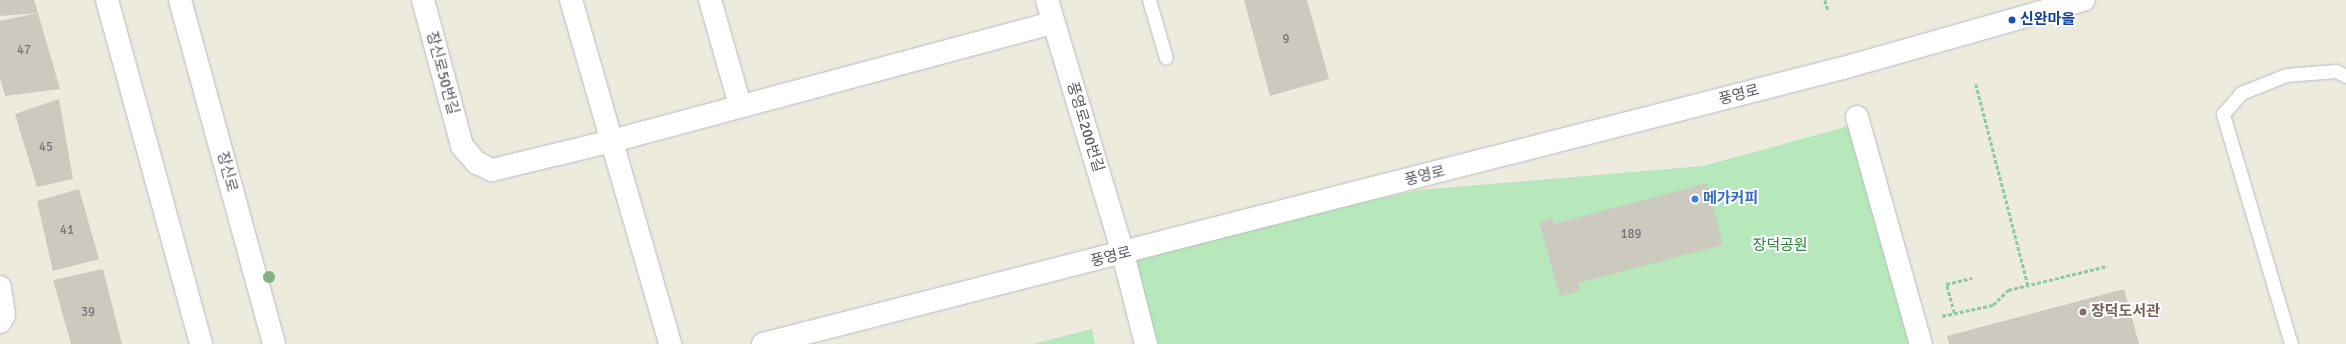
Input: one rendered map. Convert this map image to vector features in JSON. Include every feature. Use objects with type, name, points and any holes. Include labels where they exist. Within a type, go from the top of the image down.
[{"type":"main road","points":[[107,0],[201,344]]},
{"type":"main road","name":"장신로","points":[[180,0],[274,344]]},
{"type":"main road","name":"장신로50번길","points":[[423,0],[462,146],[477,163],[492,170],[612,141]]},
{"type":"main road","points":[[572,0],[670,344]]},
{"type":"main road","points":[[710,0],[740,105]]},
{"type":"main road","name":"풍영로200번길","points":[[1047,0],[1122,254],[1146,344]]},
{"type":"main road","name":"풍영로","points":[[763,344],[1122,254],[1836,70],[2084,0]]},
{"type":"main road","points":[[612,141],[740,105],[838,82],[1054,23]]},
{"type":"main road","points":[[1857,117],[1921,344]]},
{"type":"main road","points":[[0,288],[4,315],[0,322]]},
{"type":"lane","points":[[1149,0],[1166,58]]},
{"type":"lane","points":[[2291,344],[2224,114],[2241,93],[2286,75],[2336,71],[2346,76]]},
{"type":"path","points":[[1825,0],[1828,10]]},
{"type":"path","points":[[1976,84],[2028,285]]},
{"type":"path","points":[[1915,323],[1993,305],[2008,290],[2107,266]]},
{"type":"path","points":[[1954,313],[1946,284],[1972,278]]},
{"type":"green space","name":"장덕공원","points":[[1849,126],[1910,344],[1137,344],[1123,254],[1419,190],[1703,166]]},
{"type":"green space","points":[[1092,329],[1095,344],[1033,344]]},
{"type":"building","points":[[0,0],[34,0],[38,13],[0,16]]},
{"type":"building","points":[[1244,0],[1307,0],[1329,79],[1270,96]]},
{"type":"building","points":[[38,13],[60,89],[5,96],[0,78],[0,21]]},
{"type":"building","points":[[59,99],[73,179],[37,187],[15,114]]},
{"type":"building","points":[[1707,183],[1723,245],[1578,283],[1580,291],[1560,296],[1539,222],[1552,218],[1554,224]]},
{"type":"building","points":[[79,189],[99,259],[53,271],[37,201]]},
{"type":"building","points":[[103,269],[122,344],[71,344],[53,280]]},
{"type":"building","name":"장덕도서관","points":[[2124,289],[2139,344],[1949,344],[1947,336]]},
{"type":"place","name":"신완마을","points":[[2012,20]]},
{"type":"place","name":"메가커피","points":[[1695,199]]},
{"type":"place","name":"장덕도서관","points":[[2083,312]]}]
